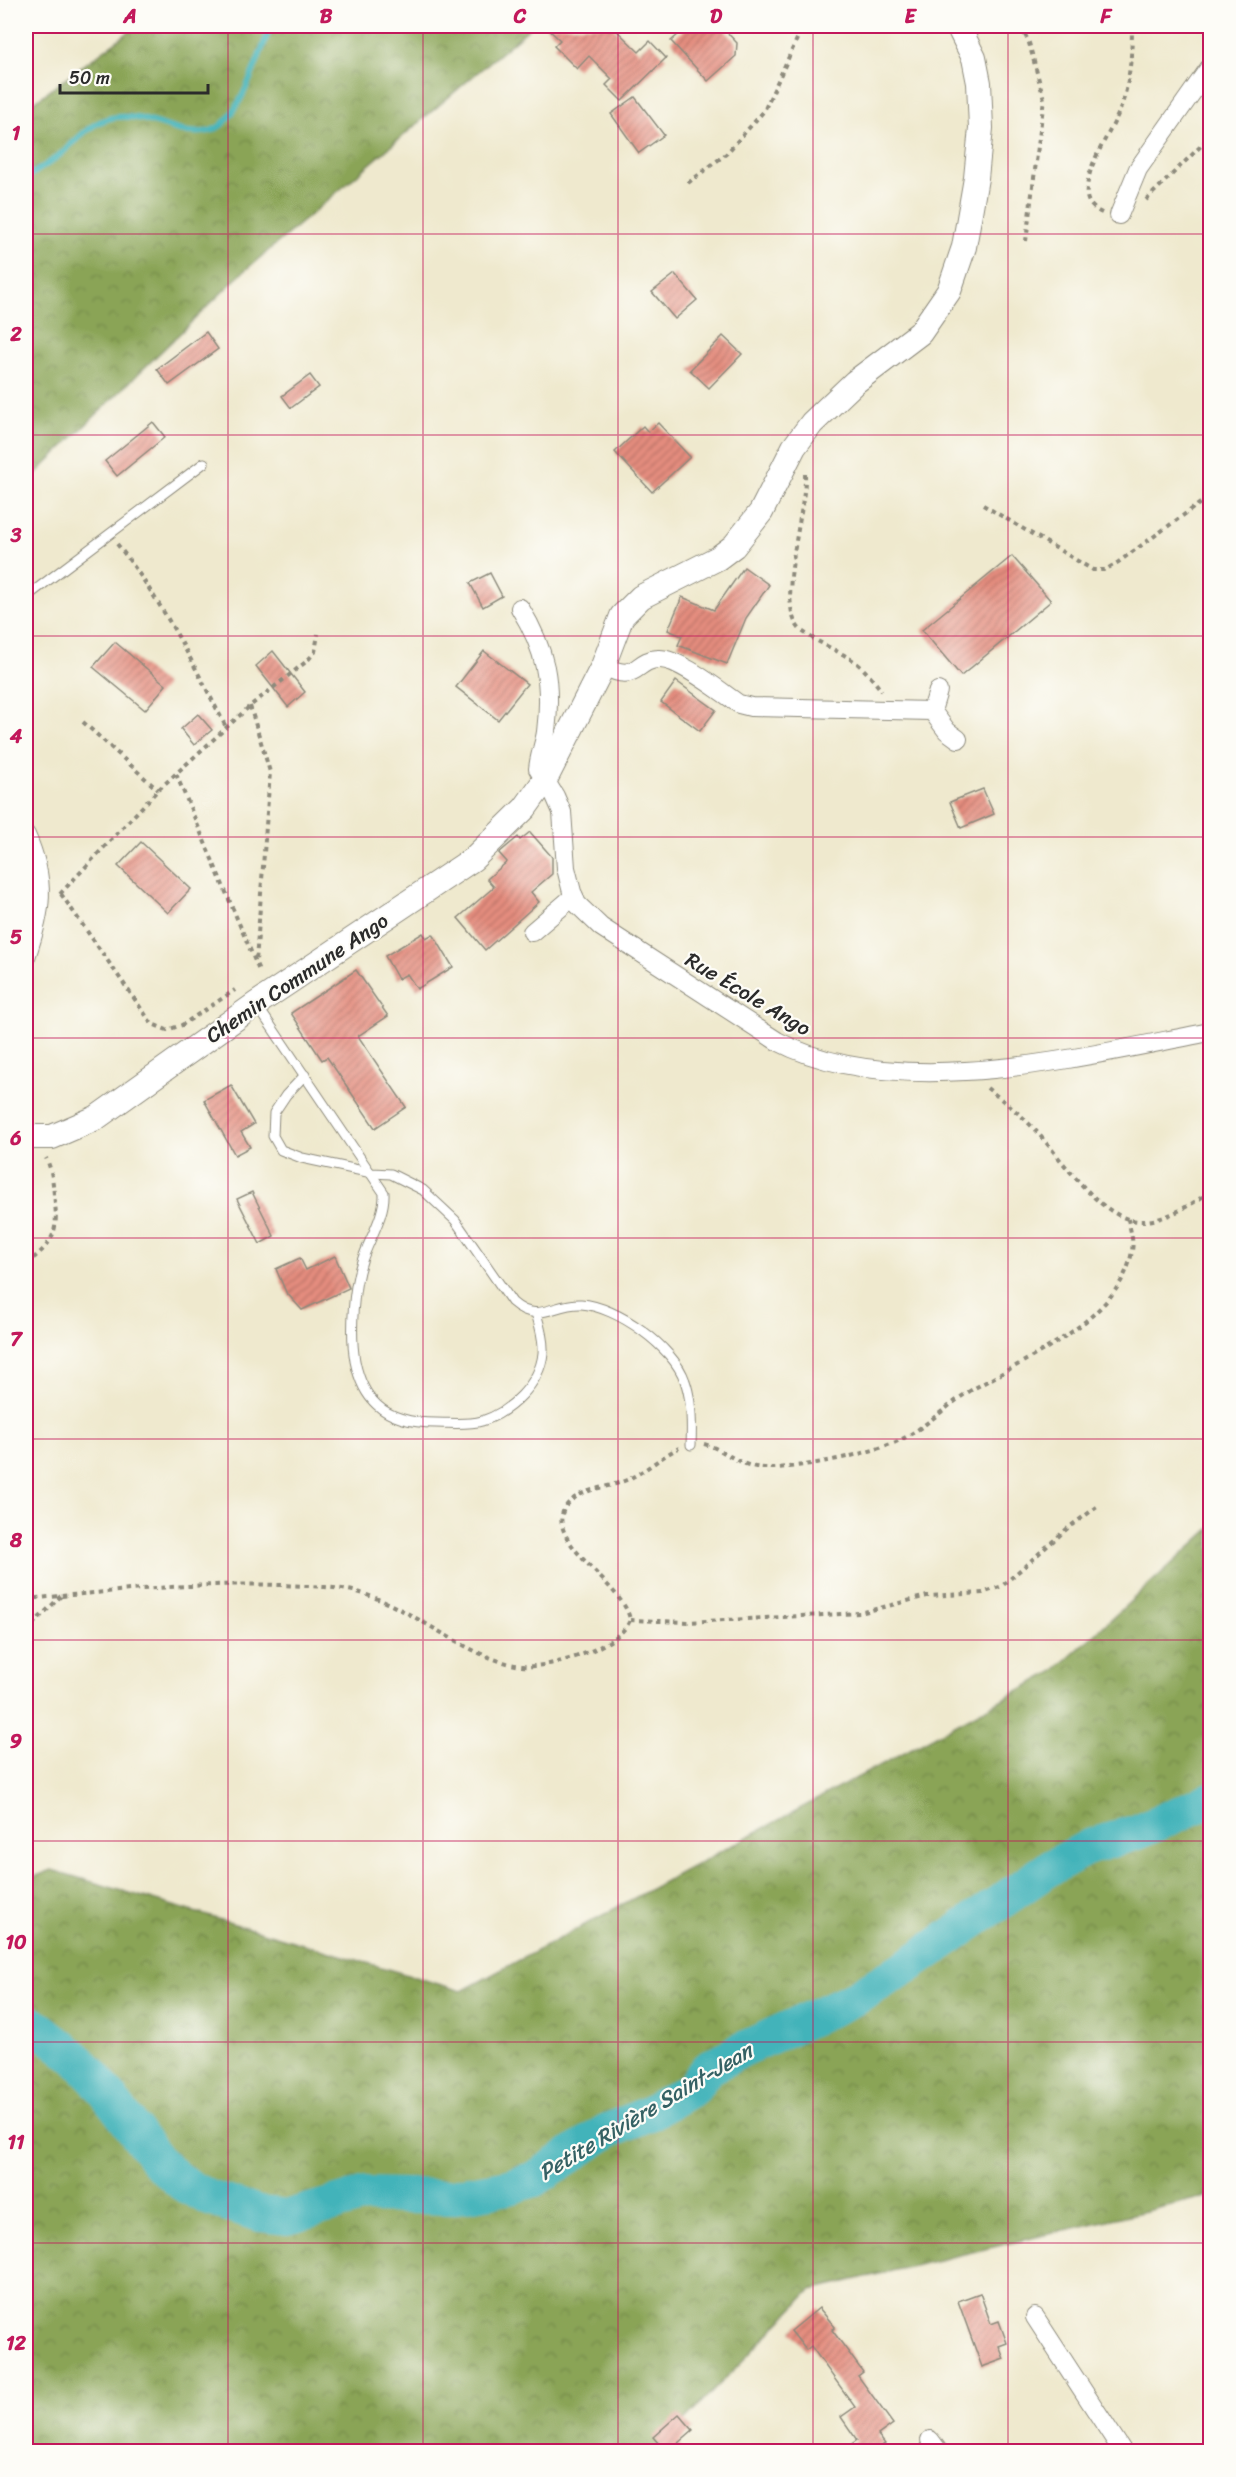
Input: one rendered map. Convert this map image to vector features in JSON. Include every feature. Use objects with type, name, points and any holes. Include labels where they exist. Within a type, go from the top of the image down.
[{"type":"street","name":"Chemin Commune Ango","points":[[28,1137],[52,1137],[96,1118],[256,1004],[473,860],[501,835],[545,780],[603,666],[615,629],[630,605],[653,590],[718,558],[748,530],[762,512],[794,447],[812,423],[841,394],[920,333],[949,291],[957,269],[976,178],[981,128],[979,83],[974,58],[958,26]]},
{"type":"street","points":[[1119,215],[1138,169],[1210,67]]},
{"type":"street","points":[[520,608],[540,642],[545,664],[546,731],[538,769],[539,775],[545,780]]},
{"type":"street","points":[[603,666],[623,673],[642,667],[651,660],[667,660],[739,704],[751,707],[932,711]]},
{"type":"street","points":[[938,691],[932,711],[941,725],[958,739]]},
{"type":"street","name":"Rue École Ango","points":[[545,780],[561,812],[566,868],[574,896],[582,909],[601,927],[800,1053],[854,1068],[968,1072],[1210,1032]]},
{"type":"street","points":[[26,835],[39,877],[39,920],[26,957]]},
{"type":"street","points":[[532,932],[574,896]]},
{"type":"street","points":[[1035,2317],[1123,2451]]},
{"type":"lane","points":[[26,597],[204,463]]},
{"type":"lane","points":[[256,1004],[384,1193],[385,1204],[361,1264],[351,1333],[355,1362],[364,1388],[376,1405],[396,1418],[425,1423],[481,1421],[506,1411],[527,1390],[537,1374],[543,1354],[542,1333],[536,1313]]},
{"type":"lane","points":[[305,1075],[286,1095],[274,1113],[273,1136],[281,1150],[302,1158],[372,1173],[391,1174],[423,1190],[455,1220],[512,1302],[523,1312],[536,1313],[580,1304],[623,1317],[674,1360],[685,1380],[690,1404],[691,1445]]},
{"type":"path","points":[[688,183],[726,154],[764,111],[803,26]]},
{"type":"path","points":[[1021,26],[1036,63],[1044,99],[1026,241]]},
{"type":"path","points":[[794,447],[802,454],[806,480],[802,518],[791,576],[789,597],[792,618],[800,629],[855,661],[897,710]]},
{"type":"path","points":[[983,505],[1094,570],[1100,571],[1117,563],[1210,496]]},
{"type":"path","points":[[109,534],[144,578],[172,622],[226,727]]},
{"type":"path","points":[[39,920],[60,894],[158,790],[250,706],[307,661],[315,652],[318,634]]},
{"type":"path","points":[[250,706],[270,772],[256,962]]},
{"type":"path","points":[[83,722],[158,790]]},
{"type":"path","points":[[176,774],[260,973]]},
{"type":"path","points":[[60,894],[152,1024],[167,1030],[182,1025],[241,986]]},
{"type":"path","points":[[250,980],[270,967]]},
{"type":"path","points":[[968,1072],[1034,1128],[1095,1198],[1128,1219],[1140,1221],[1165,1216],[1210,1192]]},
{"type":"path","points":[[26,1264],[45,1248],[52,1238],[57,1218],[50,1165],[28,1137]]},
{"type":"path","points":[[26,1599],[180,1587],[258,1585],[352,1591],[410,1612],[460,1643],[499,1661],[524,1666],[566,1660],[619,1636],[630,1620],[626,1604],[566,1540],[561,1519],[565,1508],[582,1494],[624,1481],[670,1452],[691,1445],[710,1446],[739,1463],[768,1468],[872,1451],[904,1438],[960,1396],[1052,1345],[1100,1307],[1126,1270],[1133,1249],[1128,1219]]},
{"type":"path","points":[[630,1620],[688,1622],[860,1613],[927,1596],[983,1593],[1002,1586],[1069,1527],[1096,1507]]},
{"type":"path","points":[[26,1631],[61,1596]]},
{"type":"green space","points":[[137,26],[532,26],[242,273],[26,483],[26,108]]},
{"type":"green space","points":[[1210,1529],[1210,2196],[811,2290],[655,2451],[26,2452],[26,1880],[52,1870],[462,1991],[1053,1672]]},
{"type":"building","points":[[545,26],[612,26],[639,52],[650,41],[666,58],[622,101],[606,85],[612,79],[589,56],[577,69],[554,46],[560,40]]},
{"type":"building","points":[[688,26],[721,26],[737,43],[736,56],[708,81],[671,41]]},
{"type":"building","points":[[635,97],[664,135],[639,153],[611,114]]},
{"type":"building","points":[[675,274],[697,300],[675,319],[652,292]]},
{"type":"building","points":[[206,332],[218,349],[169,385],[157,369]]},
{"type":"building","points":[[723,336],[742,354],[709,388],[690,370]]},
{"type":"building","points":[[310,375],[319,387],[291,408],[282,396]]},
{"type":"building","points":[[153,422],[165,437],[117,476],[105,461]]},
{"type":"building","points":[[658,423],[690,457],[652,492],[615,452],[643,426],[648,432]]},
{"type":"building","points":[[1012,556],[1051,601],[961,676],[922,630]]},
{"type":"building","points":[[744,567],[769,585],[746,618],[727,664],[678,645],[682,636],[668,630],[682,597],[714,610]]},
{"type":"building","points":[[490,573],[502,596],[483,607],[470,583]]},
{"type":"building","points":[[115,642],[166,685],[145,710],[93,667]]},
{"type":"building","points":[[273,651],[305,692],[288,707],[256,666]]},
{"type":"building","points":[[484,651],[527,684],[498,720],[456,687]]},
{"type":"building","points":[[676,681],[716,710],[700,731],[661,702]]},
{"type":"building","points":[[198,714],[212,730],[194,745],[181,729]]},
{"type":"building","points":[[983,789],[994,814],[961,828],[950,802]]},
{"type":"building","points":[[530,832],[552,857],[552,874],[531,892],[539,902],[485,950],[458,918],[494,887],[487,879],[507,862],[499,853],[518,837],[520,840]]},
{"type":"building","points":[[141,842],[191,889],[168,913],[118,866]]},
{"type":"building","points":[[423,933],[426,938],[433,934],[453,967],[417,989],[407,974],[398,979],[385,956]]},
{"type":"building","points":[[356,970],[388,1016],[358,1036],[406,1107],[375,1128],[327,1057],[322,1060],[291,1013]]},
{"type":"building","points":[[231,1085],[254,1124],[241,1132],[250,1147],[235,1155],[204,1100]]},
{"type":"building","points":[[252,1192],[274,1236],[260,1244],[237,1199]]},
{"type":"building","points":[[335,1256],[349,1288],[302,1310],[286,1292],[276,1269],[300,1258],[306,1270]]},
{"type":"building","points":[[980,2293],[991,2324],[999,2321],[1007,2343],[999,2346],[1004,2359],[982,2367],[958,2301]]},
{"type":"building","points":[[819,2308],[835,2327],[832,2330],[863,2372],[858,2376],[893,2424],[878,2435],[885,2444],[874,2451],[842,2451],[857,2440],[841,2417],[855,2407],[811,2346],[806,2350],[791,2331]]},
{"type":"building","points":[[679,2414],[693,2430],[678,2443],[685,2451],[665,2451],[653,2437]]},
{"type":"waterway","points":[[26,178],[59,156],[91,127],[111,118],[137,118],[187,132],[215,129],[224,122],[241,98],[271,26]]},
{"type":"waterway","name":"Petite Rivière Saint-Jean","points":[[26,2024],[35,2025],[75,2057],[95,2078],[160,2164],[183,2184],[209,2198],[260,2214],[288,2217],[365,2195],[451,2197],[509,2187],[535,2179],[607,2131],[650,2113],[693,2088],[707,2069],[739,2051],[857,1997],[914,1962],[1048,1869],[1089,1847],[1137,1832],[1210,1800]]}]
